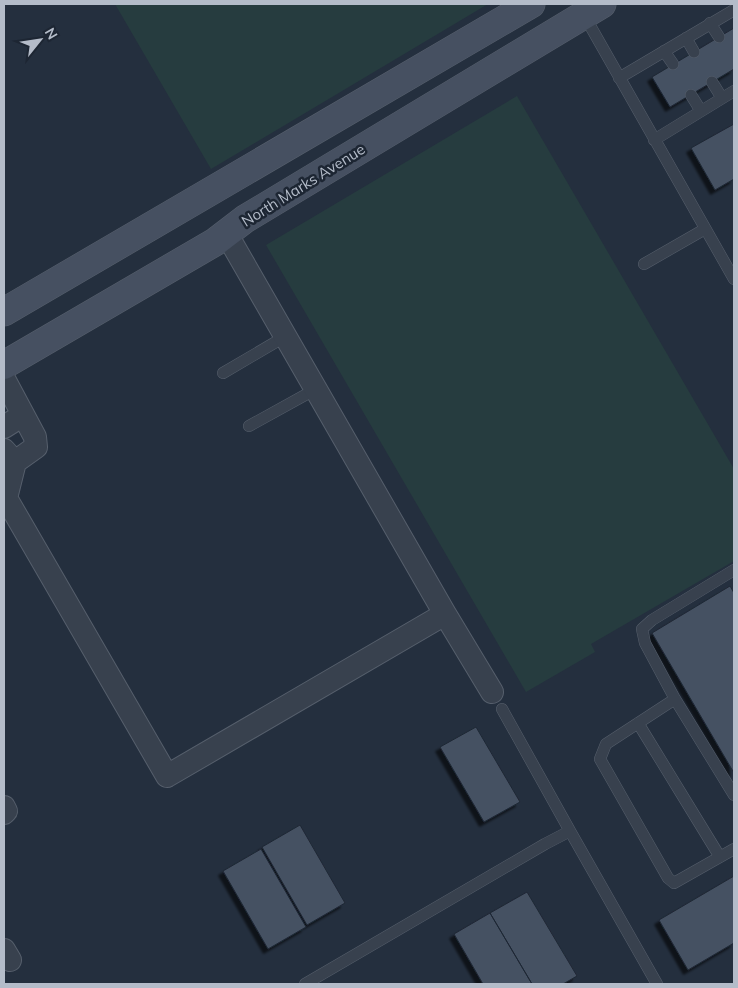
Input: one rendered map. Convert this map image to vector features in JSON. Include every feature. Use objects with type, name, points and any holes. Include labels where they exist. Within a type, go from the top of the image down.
[{"type":"main road","points":[[4,312],[530,4]]},
{"type":"main road","name":"North Marks Avenue","points":[[4,365],[215,242],[245,219],[593,9]]},
{"type":"street","points":[[226,233],[445,614],[497,700]]},
{"type":"street","points":[[4,379],[35,437],[36,447],[10,456],[6,498],[167,776],[445,614]]},
{"type":"street","points":[[4,427],[23,415]]},
{"type":"street","points":[[4,807],[6,811],[4,812]]},
{"type":"lane","points":[[593,9],[619,78],[734,279]]},
{"type":"lane","points":[[619,78],[734,10]]},
{"type":"lane","points":[[710,24],[719,37]]},
{"type":"lane","points":[[686,38],[694,52]]},
{"type":"lane","points":[[664,51],[674,64]]},
{"type":"lane","points":[[712,82],[722,98]]},
{"type":"lane","points":[[654,140],[734,91]]},
{"type":"lane","points":[[691,95],[701,111]]},
{"type":"lane","points":[[644,264],[705,229]]},
{"type":"lane","points":[[223,374],[286,336]]},
{"type":"lane","points":[[250,426],[316,389]]},
{"type":"lane","points":[[734,570],[652,620],[642,629],[646,643],[675,699],[734,795]]},
{"type":"lane","points":[[675,699],[606,744],[600,759],[668,878],[674,883],[734,849]]},
{"type":"lane","points":[[497,700],[657,984]]},
{"type":"lane","points":[[638,723],[720,857]]},
{"type":"lane","points":[[304,984],[544,844],[570,831]]},
{"type":"green space","points":[[115,4],[488,4],[211,169]]},
{"type":"green space","points":[[517,96],[734,469],[734,561],[591,644],[595,652],[526,692],[266,245]]},
{"type":"building","points":[[734,28],[734,69],[670,107],[652,77]]},
{"type":"building","points":[[734,124],[734,179],[715,190],[691,148]]},
{"type":"building","points":[[730,586],[734,593],[734,773],[652,633]]},
{"type":"building","points":[[476,727],[520,802],[484,822],[440,747]]},
{"type":"building","points":[[300,825],[345,903],[307,925],[262,847]]},
{"type":"building","points":[[261,849],[306,927],[268,949],[223,871]]},
{"type":"building","points":[[734,876],[734,943],[688,970],[659,920]]},
{"type":"building","points":[[527,892],[577,976],[563,984],[532,984],[490,913]]},
{"type":"building","points":[[490,913],[532,984],[483,984],[454,934]]}]
